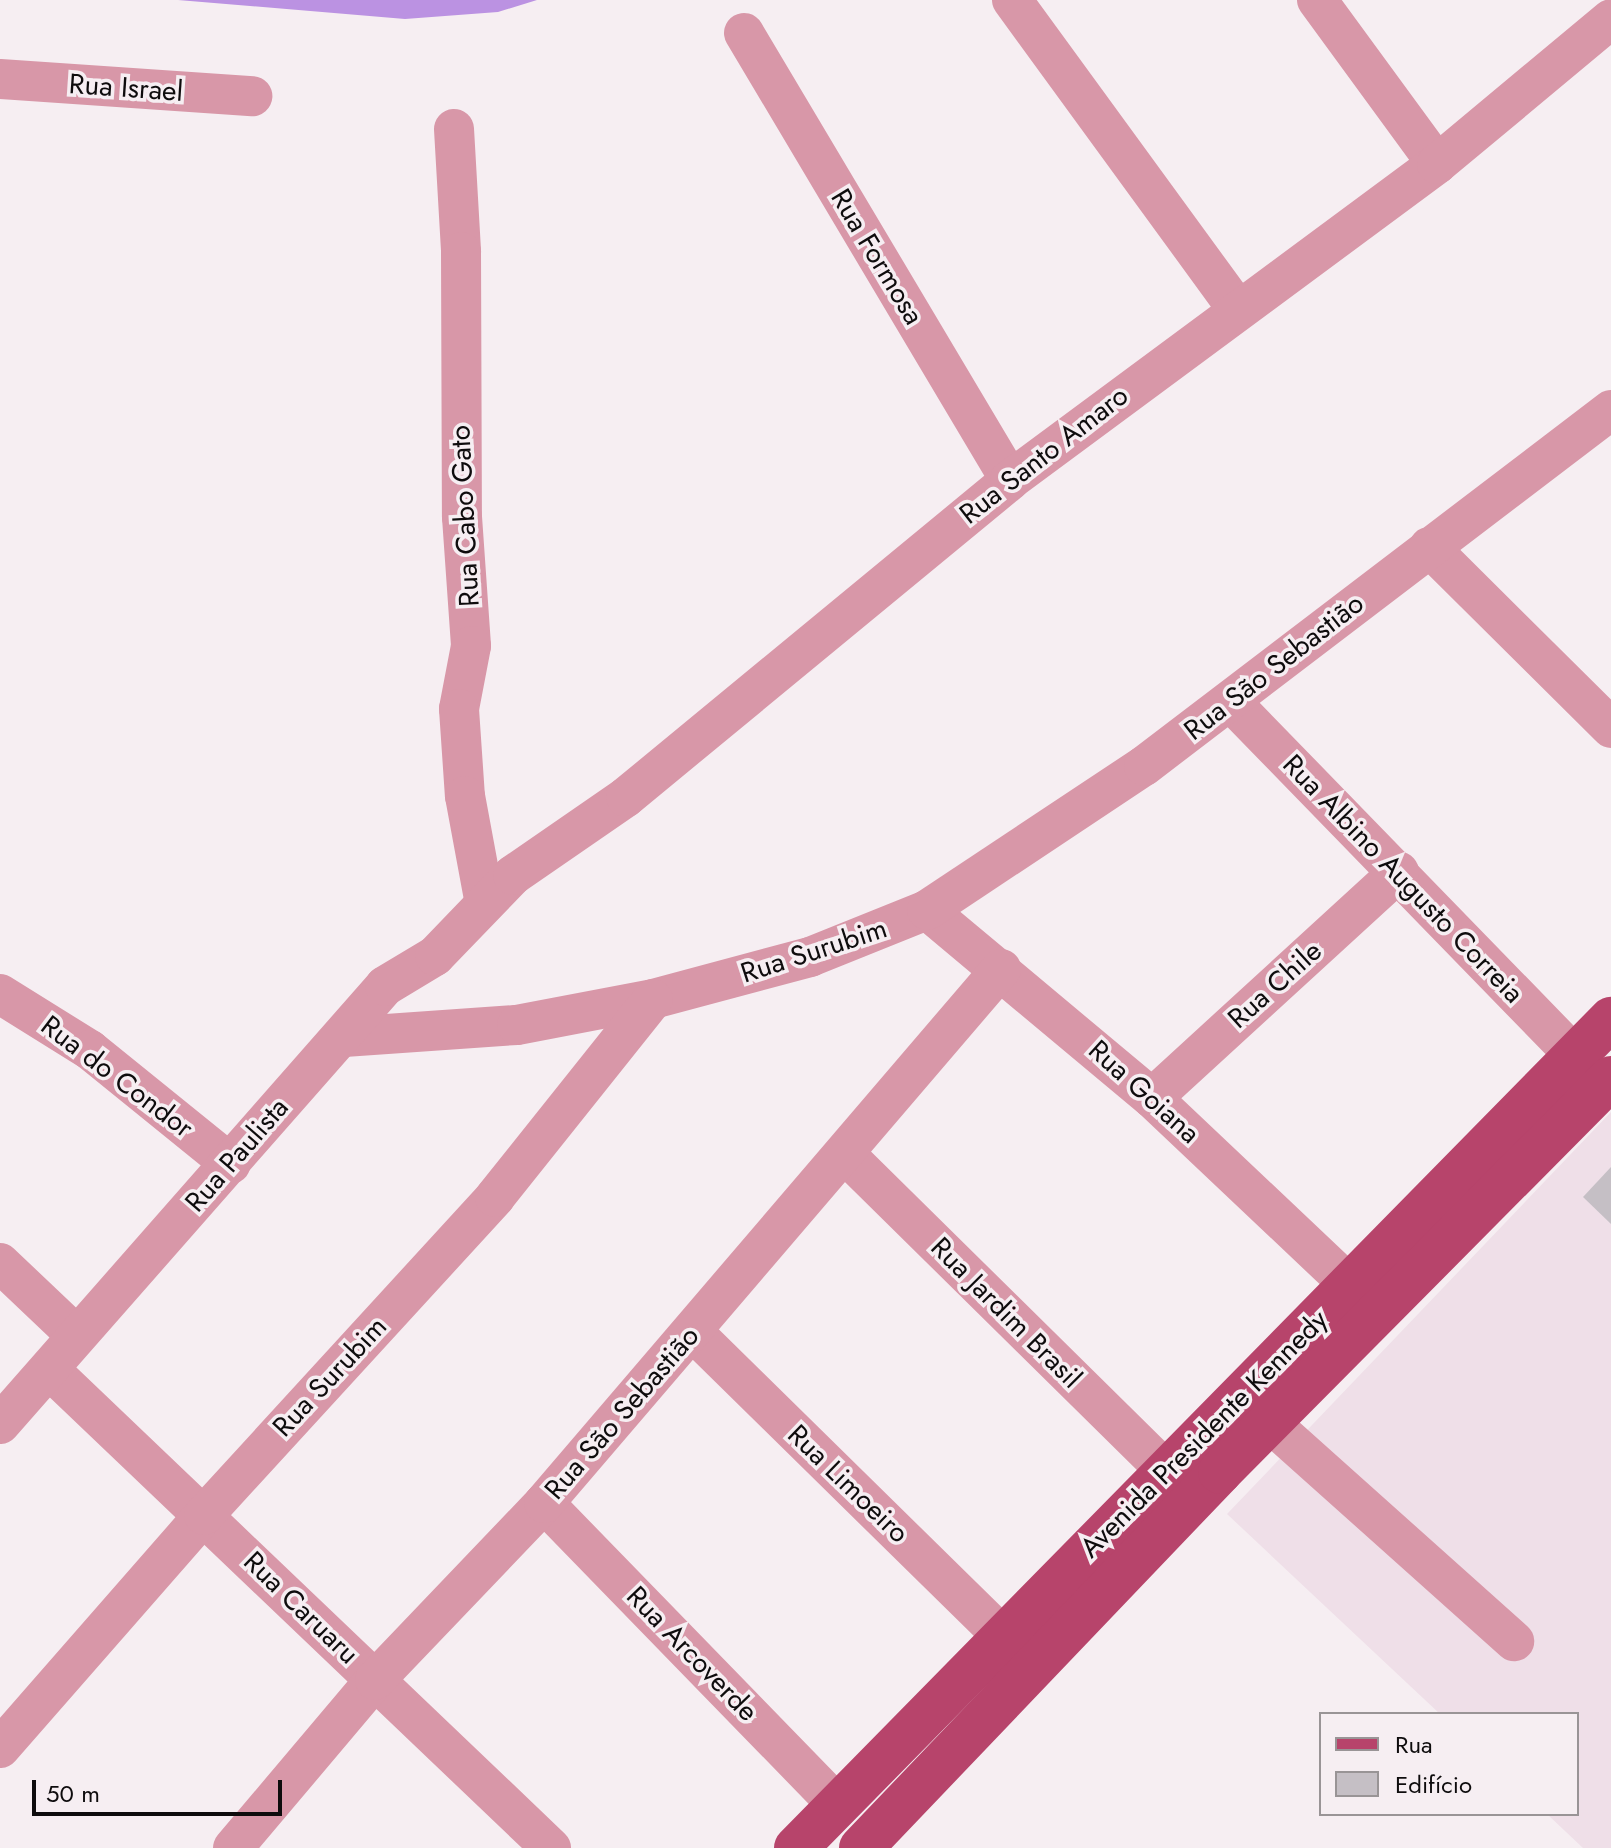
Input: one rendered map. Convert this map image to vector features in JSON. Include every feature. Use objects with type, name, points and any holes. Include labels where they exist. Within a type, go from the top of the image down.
[{"type":"main road","name":"Avenida Presidente Kennedy","points":[[796,1848],[1611,1019]]},
{"type":"main road","name":"Avenida Presidente Kennedy","points":[[861,1848],[1269,1422],[1593,1113],[1611,1078]]},
{"type":"street","points":[[1012,0],[1237,309]]},
{"type":"street","points":[[1317,0],[1437,164]]},
{"type":"street","name":"Rua Santo Amaro","points":[[484,899],[626,797],[1010,480],[1237,309],[1437,164],[1611,19]]},
{"type":"street","name":"Rua Formosa","points":[[744,33],[1010,480]]},
{"type":"street","name":"Rua Israel","points":[[0,79],[252,96]]},
{"type":"street","name":"Rua Cabo Gato","points":[[454,129],[461,252],[462,517],[471,646],[459,709],[465,796],[484,899]]},
{"type":"street","name":"Rua São Sebastião","points":[[927,910],[1231,702],[1611,410]]},
{"type":"street","points":[[1429,547],[1611,728]]},
{"type":"street","name":"Rua Albino Augusto Correia","points":[[1231,702],[1575,1056]]},
{"type":"street","name":"Rua Chile","points":[[1152,1098],[1399,872]]},
{"type":"street","name":"Rua Paulista","points":[[0,1424],[344,1037],[385,986],[435,956],[484,899]]},
{"type":"street","name":"Rua Goiana","points":[[927,910],[1152,1098],[1351,1286]]},
{"type":"street","name":"Rua Surubim","points":[[344,1037],[517,1025],[653,999],[810,957],[927,910]]},
{"type":"street","name":"Rua São Sebastião","points":[[233,1848],[375,1680],[544,1503],[846,1155],[1001,969]]},
{"type":"street","name":"Rua do Condor","points":[[0,994],[90,1050],[231,1164]]},
{"type":"street","name":"Rua Surubim","points":[[0,1748],[204,1515],[495,1197],[653,999]]},
{"type":"street","name":"Rua Jardim Brasil","points":[[846,1155],[1166,1471]]},
{"type":"street","points":[[0,1263],[76,1335]]},
{"type":"street","name":"Rua Limoeiro","points":[[692,1331],[1003,1637]]},
{"type":"street","name":"Rua Caruaru","points":[[49,1369],[551,1848]]},
{"type":"street","points":[[1269,1422],[1514,1641]]},
{"type":"street","name":"Rua Arcoverde","points":[[544,1503],[839,1806]]},
{"type":"shaded area","points":[[178,0],[537,0],[498,12],[405,19]]},
{"type":"shaded area","points":[[1611,1112],[1611,1848],[1583,1848],[1549,1816],[1579,1816],[1579,1712],[1438,1712],[1227,1514]]},
{"type":"building","points":[[1611,1167],[1611,1224],[1583,1197]]}]
